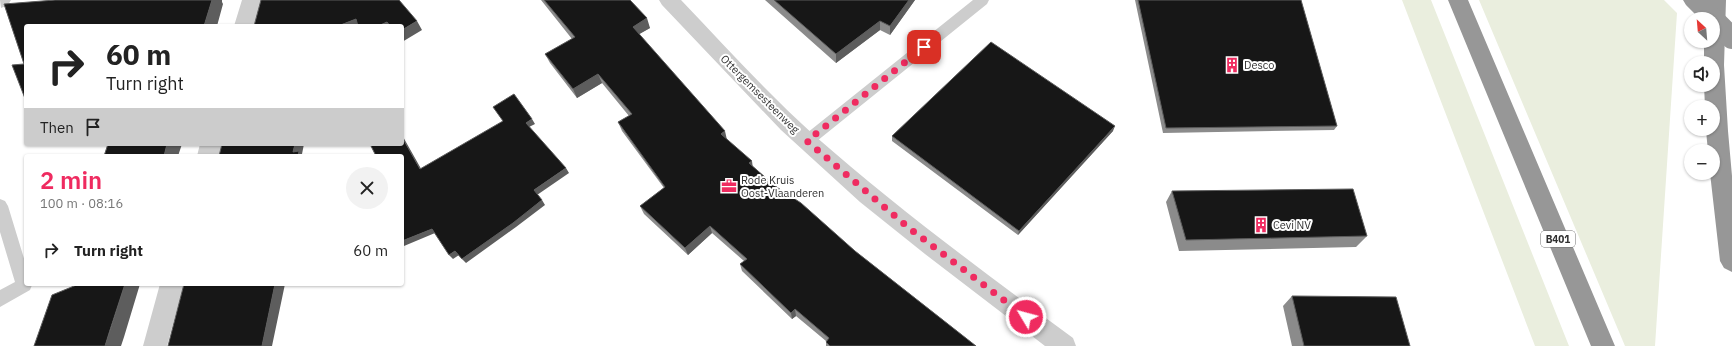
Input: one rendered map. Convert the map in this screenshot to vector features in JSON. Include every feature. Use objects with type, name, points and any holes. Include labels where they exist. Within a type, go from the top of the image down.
[{"type":"highway","name":"B401","points":[[1458,0],[1604,346]]},
{"type":"highway","points":[[1693,0],[1706,12]]},
{"type":"highway","points":[[1716,0],[1714,31],[1717,122],[1723,203],[1732,260]]},
{"type":"highway","points":[[1720,26],[1732,38]]},
{"type":"street","points":[[245,24],[252,0]]},
{"type":"street","name":"Ottergemsesteenweg","points":[[669,0],[752,88],[807,141],[909,228],[1064,346]]},
{"type":"street","points":[[155,346],[171,286]]},
{"type":"lane","points":[[807,141],[982,0]]},
{"type":"lane","points":[[0,206],[24,285],[0,300]]},
{"type":"green space","points":[[1402,0],[1431,0],[1569,346],[1535,346]]},
{"type":"green space","points":[[1479,0],[1664,0],[1677,13],[1655,346],[1625,346]]},
{"type":"building","points":[[55,0],[212,0],[205,24],[24,24],[24,64],[4,4]]},
{"type":"building","points":[[261,0],[399,0],[417,21],[404,29],[404,24],[388,24],[387,22],[382,24],[357,24],[356,19],[343,24],[255,24]]},
{"type":"building","points":[[544,0],[630,0],[647,18],[633,27],[725,131],[721,134],[752,161],[749,163],[775,186],[801,203],[855,251],[976,346],[830,346],[826,342],[829,338],[795,309],[791,313],[740,264],[747,259],[710,226],[685,248],[640,206],[665,187],[618,122],[632,114],[598,74],[573,89],[545,54],[575,37]]},
{"type":"building","points":[[774,0],[909,0],[890,26],[880,21],[836,54]]},
{"type":"building","name":"Desco","points":[[1138,0],[1301,0],[1337,126],[1166,128]]},
{"type":"building","points":[[991,42],[1115,126],[1019,231],[892,136]]},
{"type":"building","points":[[24,64],[24,96],[12,65]]},
{"type":"building","points":[[514,94],[532,119],[526,123],[566,168],[534,190],[542,200],[513,223],[462,259],[455,251],[449,255],[432,229],[404,240],[404,154],[375,154],[371,146],[404,146],[404,141],[420,169],[503,121],[493,107]]},
{"type":"building","points":[[107,146],[166,146],[164,154],[105,154]]},
{"type":"building","points":[[222,146],[294,146],[293,152],[299,151],[298,154],[220,154]]},
{"type":"building","name":"Cevi NV","points":[[1353,189],[1367,236],[1186,240],[1172,191]]},
{"type":"building","points":[[74,286],[124,286],[105,346],[34,346],[52,295]]},
{"type":"building","points":[[183,286],[275,286],[262,346],[168,346]]},
{"type":"building","points":[[1292,296],[1396,297],[1410,346],[1304,346]]},
{"type":"place","name":"Desco","points":[[1232,65]]},
{"type":"place","name":"Rode Kruis Oost-Vlaanderen","points":[[729,186]]},
{"type":"place","name":"Cevi NV","points":[[1261,225]]},
{"type":"route","points":[[924,47],[807,141],[909,228],[1026,317]]}]
